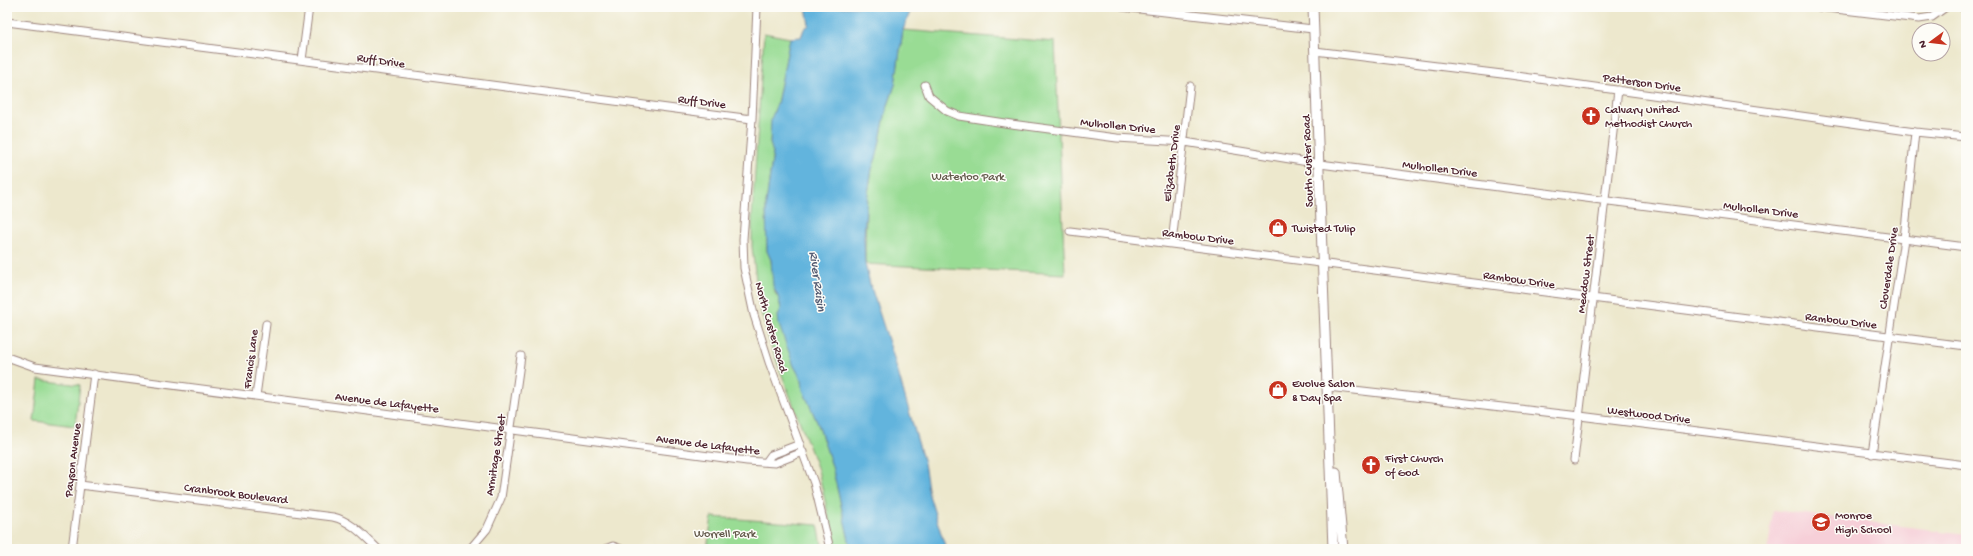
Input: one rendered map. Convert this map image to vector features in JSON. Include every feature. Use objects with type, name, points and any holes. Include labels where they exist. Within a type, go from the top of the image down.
[{"type":"main road","name":"South Custer Road","points":[[1313,7],[1320,164],[1333,549]]},
{"type":"main road","name":"South Custer Road","points":[[1328,387],[1343,549]]},
{"type":"street","points":[[302,60],[309,7]]},
{"type":"street","name":"North Custer Road","points":[[757,7],[752,119],[743,239],[744,268],[756,322],[822,509],[830,549]]},
{"type":"street","points":[[1122,7],[1314,29]]},
{"type":"street","points":[[1818,7],[1861,10],[1919,19],[1932,17],[1946,7]]},
{"type":"street","points":[[1961,7],[1966,10]]},
{"type":"street","name":"Ruff Drive","points":[[7,22],[752,119]]},
{"type":"street","name":"Patterson Drive","points":[[1315,51],[1618,90],[1915,132],[1966,137]]},
{"type":"street","name":"Mulhollen Drive","points":[[925,85],[929,96],[940,106],[960,116],[1117,138],[1185,142],[1320,164],[1966,247]]},
{"type":"street","name":"Elizabeth Drive","points":[[1172,243],[1185,142],[1190,86]]},
{"type":"street","name":"Meadow Street","points":[[1574,460],[1618,90]]},
{"type":"street","name":"Cloverdale Drive","points":[[1872,454],[1904,239],[1915,132]]},
{"type":"street","name":"Rambow Drive","points":[[1070,231],[1172,243],[1593,300],[1966,346]]},
{"type":"street","name":"Francis Lane","points":[[256,396],[266,324]]},
{"type":"street","name":"Armitage Street","points":[[470,549],[487,529],[497,508],[504,484],[521,356]]},
{"type":"street","name":"Avenue de Lafayette","points":[[7,358],[35,367],[747,461],[775,463],[803,452]]},
{"type":"street","name":"Payson Avenue","points":[[72,549],[94,374]]},
{"type":"street","name":"Westwood Drive","points":[[1328,387],[1580,416],[1966,465]]},
{"type":"street","name":"Avenue de Lafayette","points":[[766,462],[772,455],[800,444]]},
{"type":"street","name":"Cranbrook Boulevard","points":[[80,485],[333,517],[342,519],[354,527],[378,549]]},
{"type":"street","points":[[605,549],[613,546],[621,549]]},
{"type":"shaded area","name":"Monroe High School","points":[[1773,510],[1966,534],[1966,549],[1768,549]]},
{"type":"green space","name":"Waterloo Park","points":[[903,30],[1055,42],[1065,274],[865,264],[866,206],[872,169],[877,155],[886,111],[895,85]]},
{"type":"green space","points":[[764,33],[790,38],[777,104],[774,111],[770,143],[773,152],[766,204],[767,251],[771,260],[775,293],[779,299],[781,309],[778,316],[794,366],[802,380],[803,390],[818,424],[832,466],[851,549],[836,549],[818,470],[771,346],[759,305],[752,247],[752,217]]},
{"type":"green space","points":[[39,380],[80,385],[75,426],[34,421]]},
{"type":"green space","name":"Worrell Park","points":[[712,517],[818,525],[823,549],[707,549]]},
{"type":"water","name":"River Raisin","points":[[806,7],[912,7],[903,30],[895,85],[886,111],[877,155],[872,169],[866,206],[864,237],[865,264],[924,463],[929,495],[946,549],[851,549],[832,466],[818,424],[803,390],[802,380],[794,366],[779,325],[778,316],[781,309],[779,299],[773,286],[771,260],[767,251],[766,204],[773,153],[770,143],[771,119],[777,104],[790,38],[801,37],[804,29],[809,25]]},
{"type":"place","name":"Calvary United Methodist Church","points":[[1591,116]]},
{"type":"place","name":"Twisted Tulip","points":[[1278,228]]},
{"type":"place","name":"Evolve Salon & Day Spa","points":[[1278,390]]},
{"type":"place","name":"First Church of God","points":[[1371,465]]},
{"type":"place","name":"Monroe High School","points":[[1821,522]]}]
